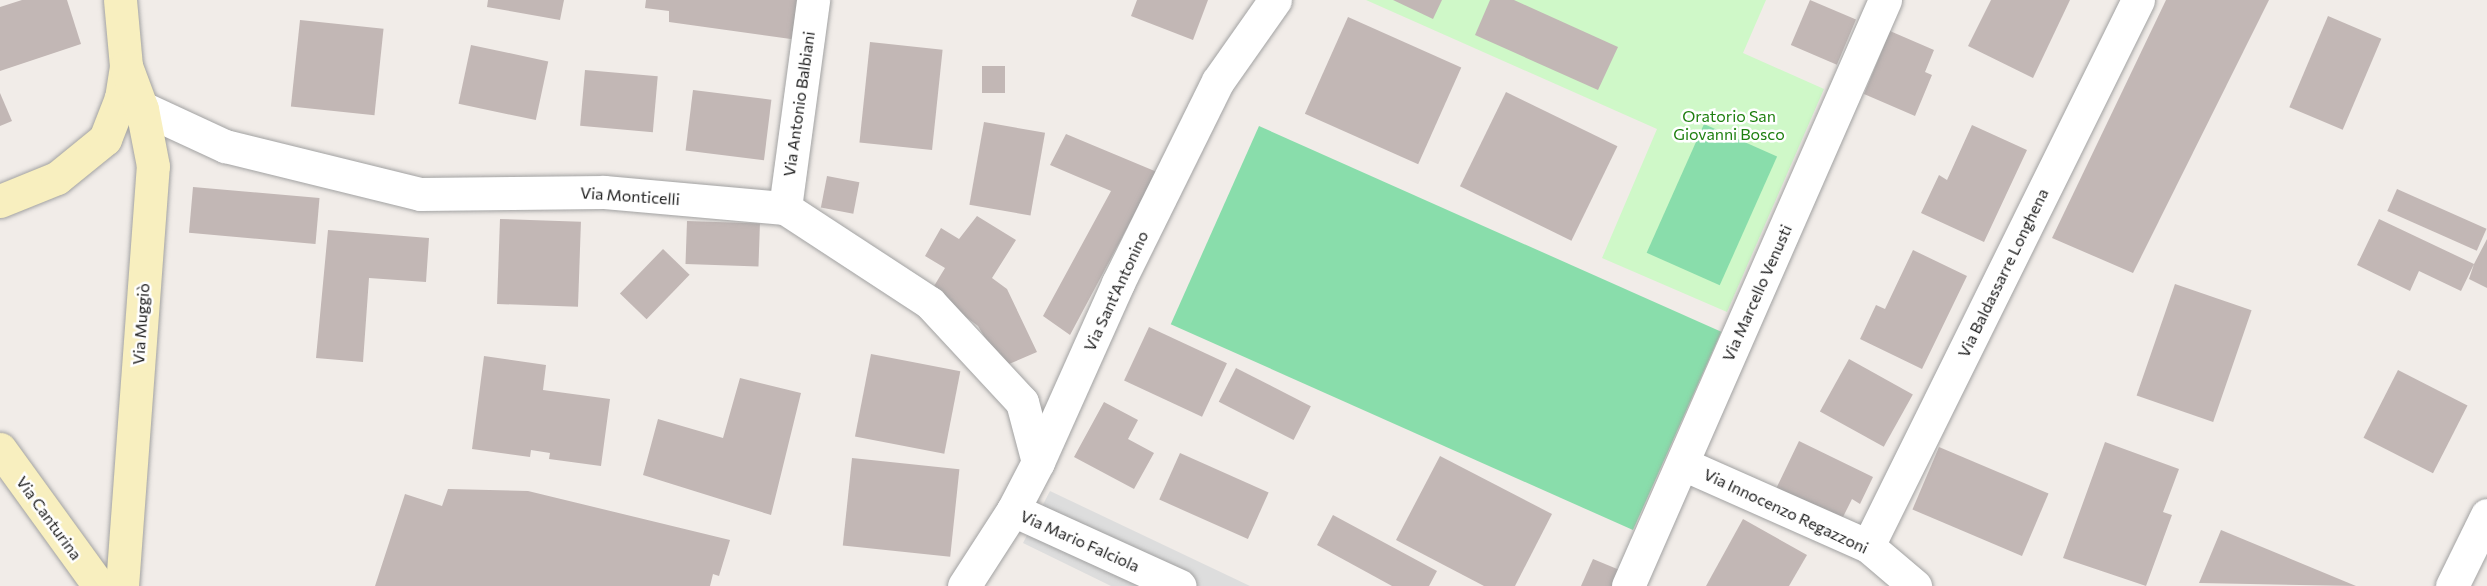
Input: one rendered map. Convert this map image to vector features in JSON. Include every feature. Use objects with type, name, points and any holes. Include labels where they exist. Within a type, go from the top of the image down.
[{"type":"street","name":"Via Muggiò","points":[[120,0],[130,91],[153,166],[122,586]]},
{"type":"street","name":"Via Antonio Balbiani","points":[[785,208],[813,0]]},
{"type":"street","name":"Via Sant'Antonino","points":[[964,586],[1013,510],[1038,462],[1118,283],[1218,81],[1275,0]]},
{"type":"street","name":"Via Marcello Venusti","points":[[1628,586],[1885,0]]},
{"type":"street","name":"Via Baldassarre Longhena","points":[[1868,546],[2138,0]]},
{"type":"street","name":"Via Muggiò","points":[[0,201],[57,178],[91,154],[105,139],[130,91]]},
{"type":"street","name":"Via Monticelli","points":[[130,91],[225,146],[420,194],[604,192],[785,208],[930,303],[1022,402],[1038,462]]},
{"type":"street","name":"Via Canturina","points":[[0,449],[99,586]]},
{"type":"street","name":"Via Innocenzo Regazzoni","points":[[1683,464],[1868,546],[1915,586]]},
{"type":"street","name":"Via Mario Falciola","points":[[1013,510],[1180,586]]},
{"type":"street","points":[[2452,586],[2487,515]]},
{"type":"green space","name":"Oratorio San Giovanni Bosco","points":[[1366,0],[1766,0],[1743,53],[1824,89],[1727,312],[1602,258],[1657,129]]},
{"type":"green space","points":[[1704,124],[1777,157],[1720,285],[1647,253]]},
{"type":"green space","points":[[1259,126],[1721,332],[1633,530],[1171,324]]},
{"type":"shaded area","points":[[1050,491],[1250,586],[1111,586],[1023,543]]},
{"type":"building","points":[[22,0],[67,0],[81,44],[0,71],[0,7]]},
{"type":"building","points":[[488,0],[564,0],[560,20],[487,7]]},
{"type":"building","points":[[646,0],[802,0],[798,40],[669,22],[669,11],[645,8]]},
{"type":"building","points":[[1137,0],[1208,0],[1193,40],[1131,16]]},
{"type":"building","points":[[1393,0],[1442,0],[1433,19]]},
{"type":"building","points":[[1490,0],[1514,0],[1618,47],[1598,90],[1475,35]]},
{"type":"building","points":[[1810,0],[1856,20],[1837,65],[1791,45]]},
{"type":"building","points":[[1991,0],[2070,0],[2033,78],[1968,46]]},
{"type":"building","points":[[2166,0],[2269,0],[2133,273],[2052,238]]},
{"type":"building","points":[[2328,16],[2381,39],[2343,130],[2289,107]]},
{"type":"building","points":[[1348,17],[1461,67],[1418,164],[1305,114]]},
{"type":"building","points":[[300,20],[384,29],[374,115],[291,107]]},
{"type":"building","points":[[1890,31],[1934,50],[1925,72],[1932,75],[1915,116],[1864,94]]},
{"type":"building","points":[[870,42],[943,50],[932,150],[859,142]]},
{"type":"building","points":[[471,45],[548,61],[536,120],[459,104]]},
{"type":"building","points":[[982,66],[1005,66],[1005,93],[982,93]]},
{"type":"building","points":[[585,70],[658,76],[653,132],[580,126]]},
{"type":"building","points":[[693,90],[771,100],[764,160],[686,151]]},
{"type":"building","points":[[1506,92],[1617,146],[1571,241],[1460,186]]},
{"type":"building","points":[[0,93],[12,121],[0,126]]},
{"type":"building","points":[[984,122],[1045,133],[1030,215],[969,205]]},
{"type":"building","points":[[1972,125],[2027,150],[1984,242],[1921,213],[1939,175],[1947,180]]},
{"type":"building","points":[[1066,134],[1157,172],[1070,335],[1043,316],[1111,191],[1050,165]]},
{"type":"building","points":[[827,176],[859,182],[853,214],[821,207]]},
{"type":"building","points":[[193,187],[320,198],[316,244],[189,233]]},
{"type":"building","points":[[2397,189],[2487,229],[2477,251],[2387,211]]},
{"type":"building","points":[[977,216],[1016,240],[992,278],[1007,289],[1037,352],[1002,367],[978,326],[931,291],[945,268],[925,256],[941,228],[959,239]]},
{"type":"building","points":[[500,219],[581,222],[578,307],[497,304]]},
{"type":"building","points":[[2379,219],[2474,264],[2461,291],[2419,271],[2410,291],[2357,265]]},
{"type":"building","points":[[687,221],[760,224],[758,267],[685,264]]},
{"type":"building","points":[[328,230],[429,238],[426,282],[369,278],[363,362],[316,358]]},
{"type":"building","points":[[2487,239],[2487,288],[2469,279]]},
{"type":"building","points":[[663,249],[690,275],[647,319],[620,294]]},
{"type":"building","points":[[1913,250],[1967,276],[1922,369],[1860,339],[1876,305],[1885,309]]},
{"type":"building","points":[[2175,284],[2252,310],[2213,422],[2137,396]]},
{"type":"building","points":[[1149,327],[1227,363],[1202,417],[1124,380]]},
{"type":"building","points":[[871,354],[960,371],[944,454],[855,436]]},
{"type":"building","points":[[484,356],[546,365],[543,390],[610,399],[601,466],[549,459],[550,453],[531,450],[530,457],[472,449]]},
{"type":"building","points":[[1849,359],[1913,394],[1884,447],[1820,411]]},
{"type":"building","points":[[1236,368],[1311,406],[1294,440],[1219,402]]},
{"type":"building","points":[[2398,370],[2467,405],[2433,473],[2363,438]]},
{"type":"building","points":[[740,378],[801,393],[771,515],[643,475],[658,419],[723,438]]},
{"type":"building","points":[[1104,402],[1138,420],[1128,439],[1154,453],[1134,489],[1074,457]]},
{"type":"building","points":[[1799,441],[1873,477],[1860,504],[1852,499],[1840,523],[1775,491]]},
{"type":"building","points":[[2105,442],[2179,469],[2163,512],[2172,515],[2146,586],[2063,558]]},
{"type":"building","points":[[1939,447],[2049,493],[2022,556],[1912,510]]},
{"type":"building","points":[[1180,453],[1269,492],[1248,539],[1159,500]]},
{"type":"building","points":[[1440,456],[1552,514],[1515,586],[1484,586],[1396,540]]},
{"type":"building","points":[[852,458],[959,469],[950,557],[843,546]]},
{"type":"building","points":[[448,489],[528,491],[730,540],[719,576],[713,574],[710,586],[375,586],[405,494],[442,506]]},
{"type":"building","points":[[1333,515],[1437,571],[1429,586],[1392,586],[1317,545]]},
{"type":"building","points":[[1743,519],[1807,555],[1789,586],[1706,586]]},
{"type":"building","points":[[2221,530],[2356,586],[2199,583]]},
{"type":"building","points":[[1593,559],[1622,571],[1616,586],[1581,586]]}]
